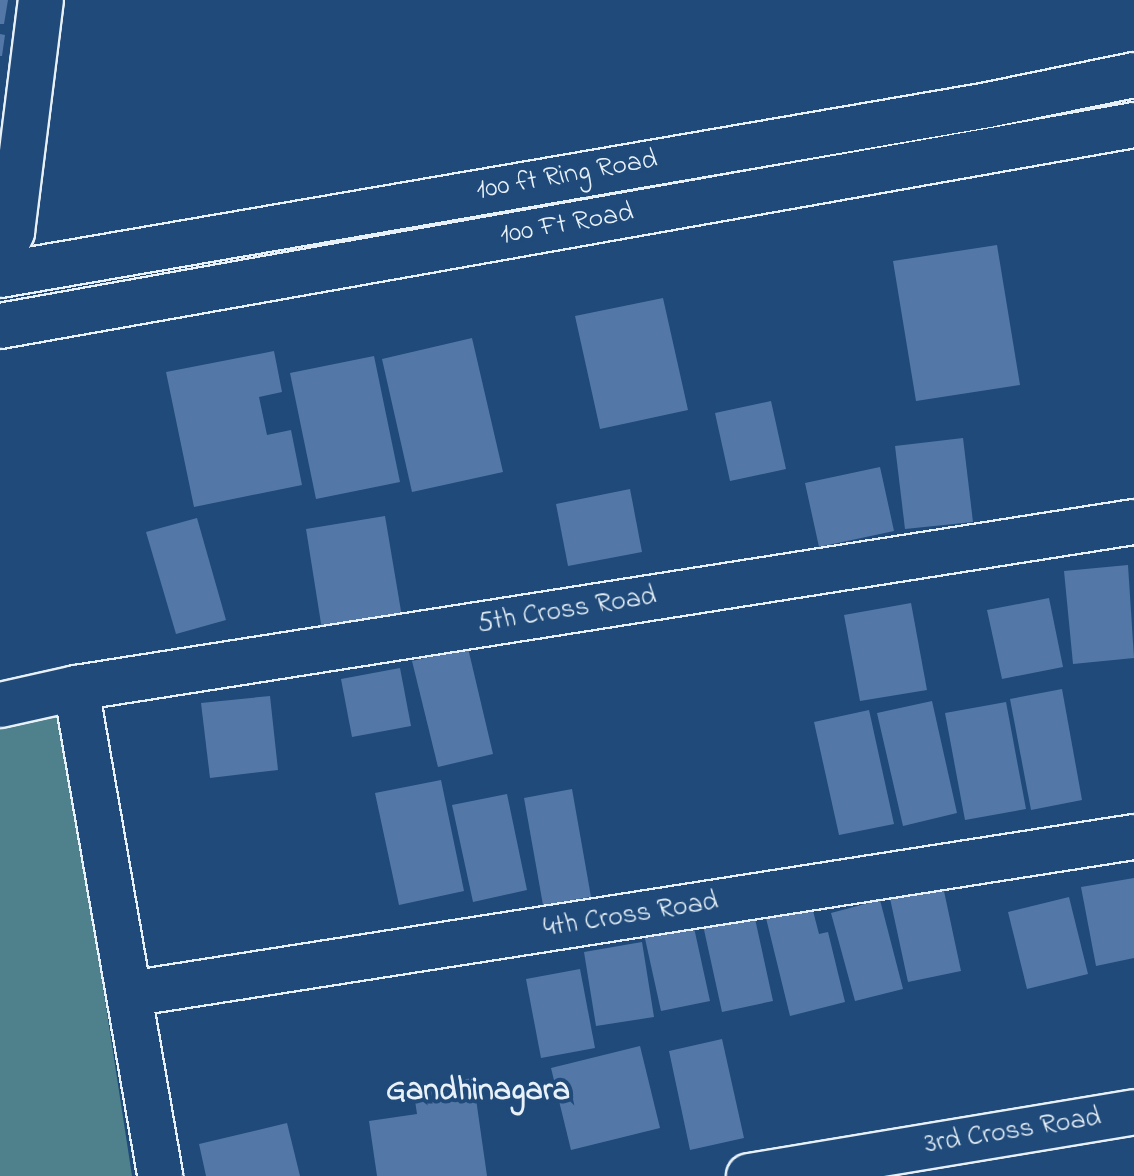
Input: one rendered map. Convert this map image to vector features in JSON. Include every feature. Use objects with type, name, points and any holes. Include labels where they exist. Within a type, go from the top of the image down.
[{"type":"street","points":[[0,259],[12,232],[41,0]]},
{"type":"street","name":"100 ft Ring Road","points":[[0,275],[988,105],[1134,75]]},
{"type":"street","name":"100 Ft Road","points":[[0,326],[1134,125]]},
{"type":"street","name":"5th Cross Road","points":[[0,705],[76,688],[1134,522]]},
{"type":"street","points":[[76,688],[160,1176]]},
{"type":"street","name":"4th Cross Road","points":[[129,994],[1134,837]]},
{"type":"street","name":"3rd Cross Road","points":[[749,1176],[1134,1112]]},
{"type":"green space","points":[[57,686],[132,1176],[0,1176],[0,702]]},
{"type":"building","points":[[0,0],[8,0],[4,24],[0,24]]},
{"type":"building","points":[[0,34],[5,35],[2,56],[0,56]]},
{"type":"building","points":[[997,245],[1020,385],[916,401],[893,261]]},
{"type":"building","points":[[663,298],[688,410],[600,429],[575,316]]},
{"type":"building","points":[[472,338],[503,472],[412,492],[382,359]]},
{"type":"building","points":[[274,351],[282,392],[259,397],[267,435],[291,430],[302,485],[194,507],[166,372]]},
{"type":"building","points":[[374,356],[400,482],[316,499],[290,373]]},
{"type":"building","points":[[771,401],[786,469],[730,481],[715,413]]},
{"type":"building","points":[[963,438],[973,522],[905,529],[895,446]]},
{"type":"building","points":[[880,467],[894,531],[819,547],[805,483]]},
{"type":"building","points":[[630,489],[642,552],[568,566],[556,504]]},
{"type":"building","points":[[385,516],[403,623],[323,636],[306,529]]},
{"type":"building","points":[[197,518],[226,620],[176,634],[146,532]]},
{"type":"building","points":[[1128,565],[1134,658],[1073,664],[1064,571]]},
{"type":"building","points":[[1049,598],[1063,667],[1002,679],[987,610]]},
{"type":"building","points":[[911,603],[927,690],[860,701],[844,615]]},
{"type":"building","points":[[468,648],[493,754],[438,767],[412,661]]},
{"type":"building","points":[[400,668],[411,726],[352,737],[341,679]]},
{"type":"building","points":[[1062,689],[1082,800],[1031,810],[1010,699]]},
{"type":"building","points":[[270,696],[278,770],[210,778],[201,703]]},
{"type":"building","points":[[932,701],[957,813],[903,826],[877,713]]},
{"type":"building","points":[[1006,702],[1026,809],[965,820],[945,713]]},
{"type":"building","points":[[869,710],[894,824],[839,835],[814,722]]},
{"type":"building","points":[[441,780],[464,891],[399,905],[375,793]]},
{"type":"building","points":[[572,789],[591,897],[543,905],[524,798]]},
{"type":"building","points":[[507,794],[527,890],[473,902],[452,805]]},
{"type":"building","points":[[941,877],[961,971],[908,982],[888,889]]},
{"type":"building","points":[[1134,878],[1134,958],[1096,966],[1081,887]]},
{"type":"building","points":[[1069,897],[1088,974],[1027,989],[1008,912]]},
{"type":"building","points":[[880,900],[903,989],[855,1001],[831,913]]},
{"type":"building","points":[[812,907],[819,934],[828,932],[845,1002],[790,1016],[766,918]]},
{"type":"building","points":[[754,914],[773,1001],[722,1012],[703,925]]},
{"type":"building","points":[[693,923],[710,1001],[661,1011],[644,934]]},
{"type":"building","points":[[642,942],[654,1017],[596,1026],[584,952]]},
{"type":"building","points":[[580,969],[595,1048],[541,1058],[526,979]]},
{"type":"building","points":[[722,1039],[744,1138],[690,1150],[669,1051]]},
{"type":"building","points":[[640,1046],[660,1128],[571,1150],[551,1068]]},
{"type":"building","points":[[473,1078],[487,1176],[377,1176],[369,1121],[417,1114],[413,1087]]},
{"type":"building","points":[[287,1123],[300,1176],[206,1176],[199,1144]]},
{"type":"district","name":"Gandhinagara","points":[[478,1092]]}]
